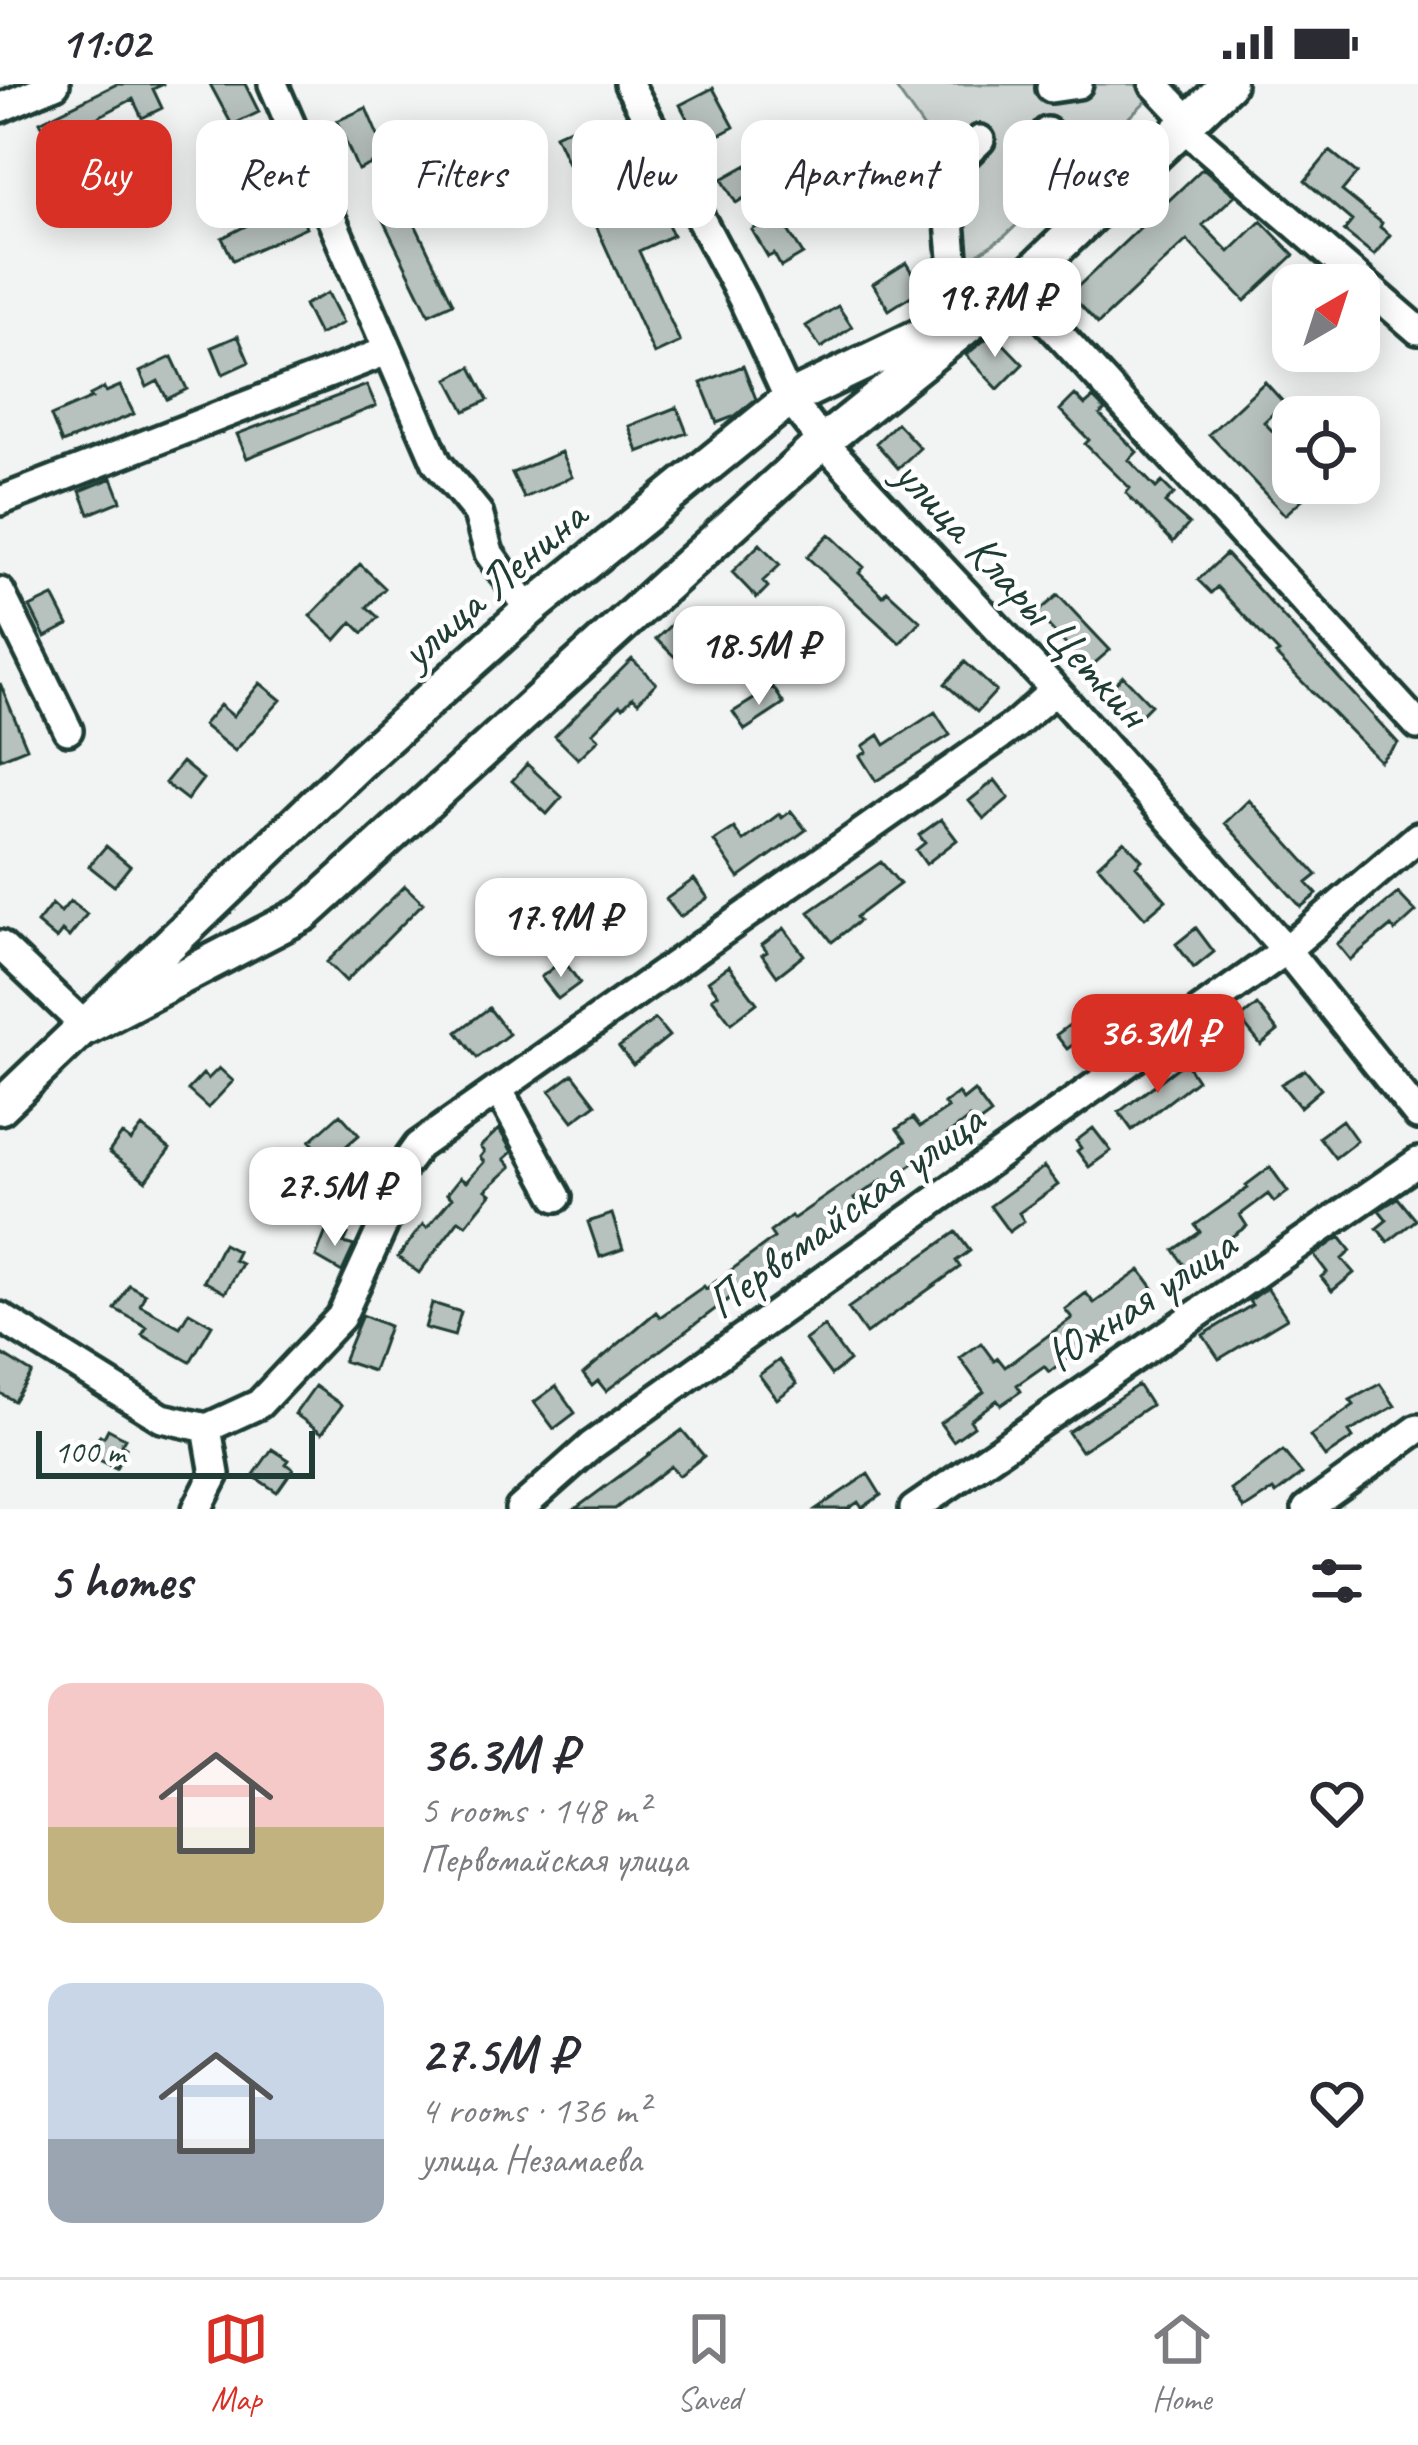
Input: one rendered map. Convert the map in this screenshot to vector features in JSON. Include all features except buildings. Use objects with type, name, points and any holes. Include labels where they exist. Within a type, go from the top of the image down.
[{"type":"main road","name":"улица Ленина","points":[[86,1027],[305,913],[823,442],[1016,287],[1188,110],[1228,84]]},
{"type":"main road","name":"улица Ленина","points":[[0,1107],[362,760],[529,610],[789,399],[1016,287]]},
{"type":"street","points":[[0,108],[55,84]]},
{"type":"street","points":[[273,84],[437,463],[478,513],[489,553],[529,610]]},
{"type":"street","name":"улица Клары Цеткин","points":[[629,84],[743,298],[789,399],[1286,950],[1418,1115]]},
{"type":"street","points":[[1154,84],[1188,110],[1418,330]]},
{"type":"street","points":[[958,318],[946,173],[980,140]]},
{"type":"street","points":[[1016,287],[1418,725]]},
{"type":"street","points":[[0,501],[387,351]]},
{"type":"street","points":[[0,592],[68,730]]},
{"type":"street","points":[[0,1317],[162,1418],[207,1428],[259,1404],[341,1317],[390,1210],[389,1185],[418,1146],[1015,725],[1055,690]]},
{"type":"street","name":"Первомайская улица","points":[[520,1509],[591,1446],[1286,950],[1418,838]]},
{"type":"street","points":[[0,945],[86,1027]]},
{"type":"street","points":[[498,1089],[557,1197]]},
{"type":"street","name":"Южная улица","points":[[914,1509],[1418,1162]]},
{"type":"street","points":[[197,1509],[215,1474],[207,1428]]},
{"type":"street","points":[[1307,1509],[1418,1429]]},
{"type":"shaded area","points":[[893,84],[1135,84],[1149,98],[1126,120],[1003,120],[1003,228],[1013,228],[960,266],[960,228],[979,228],[979,120],[918,120]]}]
